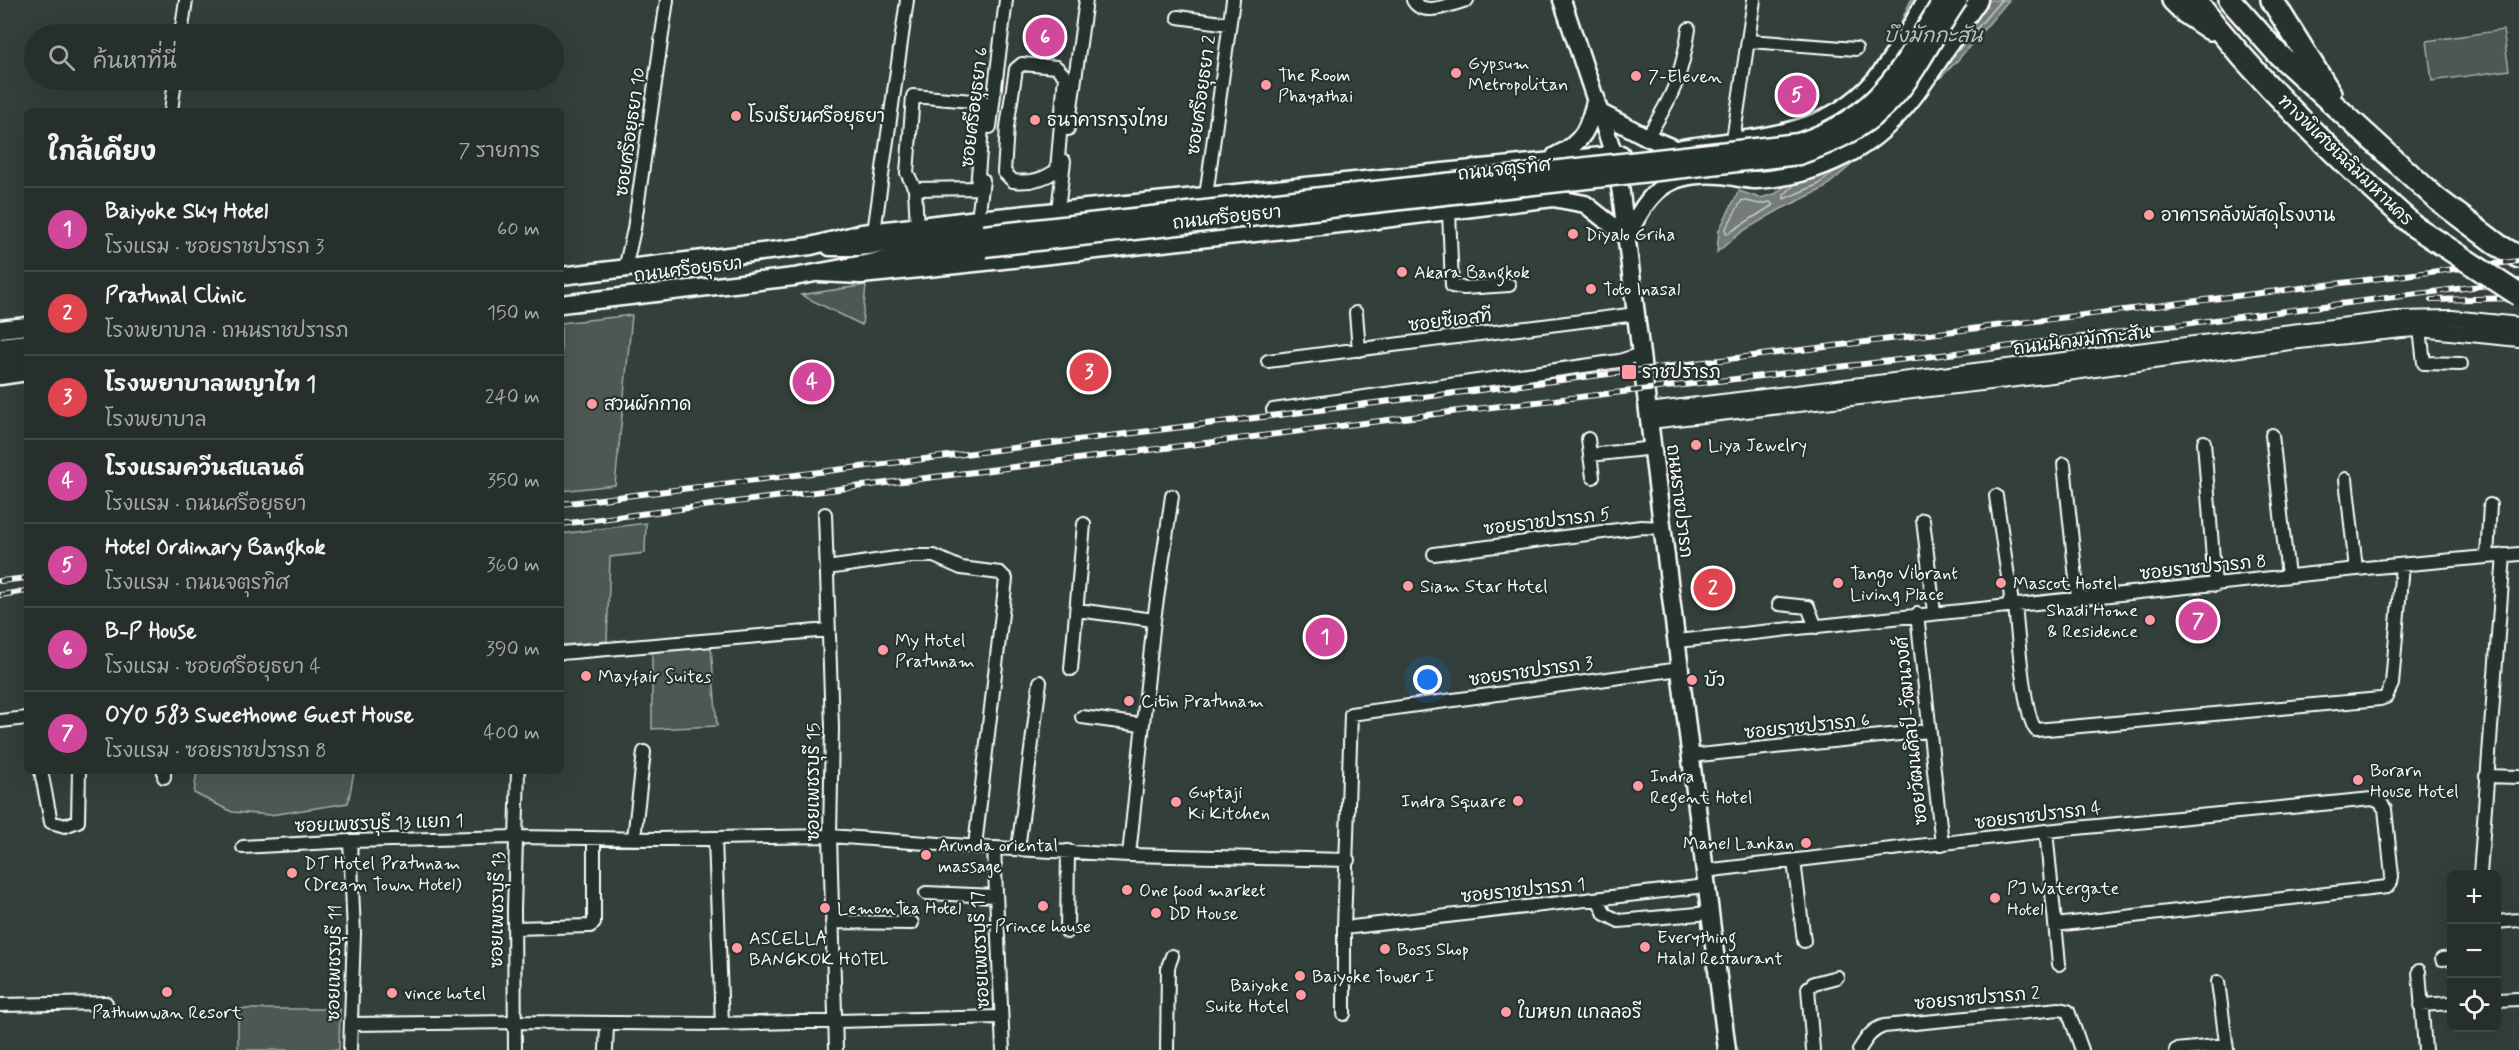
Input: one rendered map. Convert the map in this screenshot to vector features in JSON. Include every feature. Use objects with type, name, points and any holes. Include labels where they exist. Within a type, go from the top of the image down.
[{"type":"highway","points":[[2173,0],[2193,18],[2224,37]]},
{"type":"highway","name":"ทางพิเศษเฉลิมมหานคร","points":[[2195,0],[2224,37],[2322,143],[2414,226],[2488,277],[2519,295]]},
{"type":"highway","name":"ทางพิเศษเฉลิมมหานคร","points":[[2229,0],[2277,53],[2437,199],[2498,245],[2519,257]]},
{"type":"highway","points":[[2272,0],[2342,111]]},
{"type":"main road","name":"ถนนราชปรารภ","points":[[1562,0],[1614,155],[1627,237],[1727,1050]]},
{"type":"main road","points":[[1614,155],[1764,136],[1794,131],[1815,124],[1841,111],[1865,91],[1887,64],[1926,0]]},
{"type":"main road","name":"ถนนจตุรทิศ","points":[[982,234],[1798,142],[1821,135],[1863,110],[1882,91],[1942,0]]},
{"type":"main road","name":"ถนนจตุรทิศ","points":[[982,234],[1799,156],[1826,147],[1855,132],[1896,97],[1959,0]]},
{"type":"main road","points":[[1627,237],[1639,213],[1667,182],[1691,175],[1723,175],[1755,180],[1784,176],[1822,166],[1855,151],[1875,138],[1896,119],[1912,99],[1979,0]]},
{"type":"main road","points":[[1543,162],[1571,149],[1590,123],[1599,105],[1647,137],[1675,149]]},
{"type":"main road","points":[[1764,136],[1755,149],[1754,157],[1757,165],[1764,172],[1784,176]]},
{"type":"main road","name":"ถนนศรีอยุธยา","points":[[564,304],[819,273],[880,261],[982,234],[1058,210],[1614,155]]},
{"type":"main road","points":[[1454,211],[1476,198],[1479,189],[1472,175],[1462,170]]},
{"type":"main road","name":"ถนนศรีอยุธยา","points":[[819,273],[871,274],[1454,211],[1553,198],[1585,204],[1627,237]]},
{"type":"main road","name":"ถนนศรีอยุธยา","points":[[564,276],[811,246],[874,232],[917,226],[982,234]]},
{"type":"main road","name":"ถนนศรีอยุธยา","points":[[811,246],[857,248],[982,234]]},
{"type":"main road","points":[[0,338],[14,328]]},
{"type":"main road","points":[[0,346],[24,343]]},
{"type":"main road","points":[[0,362],[24,358]]},
{"type":"main road","points":[[0,362],[23,373]]},
{"type":"main road","points":[[0,376],[23,373]]},
{"type":"street","points":[[182,24],[186,0]]},
{"type":"street","name":"ซอยศรีอยุธยา 10","points":[[626,268],[634,228],[667,0]]},
{"type":"street","points":[[874,232],[907,0]]},
{"type":"street","name":"ซอยศรีอยุธยา 6","points":[[982,234],[990,129],[1006,0]]},
{"type":"street","points":[[1058,210],[1086,0]]},
{"type":"street","name":"ซอยศรีอยุธยา 2","points":[[1206,196],[1233,0]]},
{"type":"street","points":[[1413,0],[1416,5],[1427,10],[1467,0]]},
{"type":"street","points":[[1733,140],[1754,0]]},
{"type":"street","points":[[1178,17],[1229,24]]},
{"type":"street","points":[[1647,137],[1666,108],[1678,82],[1689,29]]},
{"type":"street","points":[[1749,41],[1856,49]]},
{"type":"street","points":[[1036,65],[1061,69],[1065,76],[1057,170],[1041,180],[1013,181],[1008,178],[1004,172],[1007,127],[1019,66],[1036,65]]},
{"type":"street","points":[[171,108],[174,90]]},
{"type":"street","points":[[915,189],[977,188],[984,102],[914,96],[907,173],[915,189],[917,226]]},
{"type":"street","points":[[990,129],[1007,127]]},
{"type":"street","points":[[1454,211],[1450,282],[1452,286],[1464,288],[1509,285]]},
{"type":"street","points":[[1356,313],[1359,350]]},
{"type":"street","name":"ซอยซีเอสที","points":[[1268,361],[1636,314]]},
{"type":"street","name":"ถนนนิคมมักกะสัน","points":[[1649,416],[2378,321],[2420,317],[2519,325]]},
{"type":"street","points":[[2420,329],[2424,363],[2461,364]]},
{"type":"street","name":"ถนนนิคมมักกะสัน","points":[[1649,416],[2052,375],[2290,342],[2420,329],[2519,339]]},
{"type":"street","points":[[1273,410],[1619,361],[1641,354]]},
{"type":"street","points":[[2272,435],[2288,576]]},
{"type":"street","points":[[1588,439],[1593,477]]},
{"type":"street","points":[[2204,442],[2215,585]]},
{"type":"street","points":[[1590,455],[1654,448]]},
{"type":"street","points":[[2064,464],[2078,598]]},
{"type":"street","points":[[2346,479],[2356,569]]},
{"type":"street","points":[[1129,855],[1154,620],[1172,496]]},
{"type":"street","points":[[1996,496],[2026,694],[2031,723],[2036,729],[2386,697],[2392,684],[2402,565]]},
{"type":"street","points":[[2487,557],[2490,506]]},
{"type":"street","name":"ซอยเพชรบุรี 15","points":[[825,514],[832,727],[830,836],[836,1050]]},
{"type":"street","points":[[1923,520],[1935,612]]},
{"type":"street","points":[[1071,669],[1084,524]]},
{"type":"street","name":"ซอยราชปรารภ 5","points":[[1434,554],[1641,527],[1664,528]]},
{"type":"street","name":"ซอยราชปรารภ 8","points":[[1677,641],[1935,612],[2519,554]]},
{"type":"street","points":[[2480,870],[2504,555]]},
{"type":"street","points":[[827,568],[910,556],[933,556],[961,568],[1000,573],[1006,579],[975,846]]},
{"type":"street","points":[[1779,604],[1808,607],[1816,627]]},
{"type":"street","points":[[1077,610],[1154,620]]},
{"type":"street","name":"ซอยวัฒนศิลป์-วัฒนวงศ์","points":[[1917,614],[1942,844]]},
{"type":"street","points":[[564,653],[830,630]]},
{"type":"street","name":"ซอยราชปรารภ 3","points":[[1348,860],[1351,714],[1680,669]]},
{"type":"street","points":[[1018,849],[1040,682]]},
{"type":"street","points":[[1082,717],[1142,725]]},
{"type":"street","points":[[0,722],[24,718]]},
{"type":"street","name":"ซอยราชปรารภ 6","points":[[1690,756],[1928,731]]},
{"type":"street","points":[[634,838],[644,752]]},
{"type":"street","points":[[42,774],[51,822],[65,826],[78,821],[80,774]]},
{"type":"street","name":"ซอยเพชรบุรี 13","points":[[515,1050],[518,774]]},
{"type":"street","points":[[2486,776],[2519,777]]},
{"type":"street","name":"ซอยราชปรารภ 4","points":[[1705,879],[1794,861],[2208,813],[2377,800],[2385,809],[2392,876],[2391,882],[2386,887],[2055,925]]},
{"type":"street","points":[[2046,831],[2059,964]]},
{"type":"street","name":"ซอยเพชรบุรี 13 แยก 1","points":[[243,848],[350,841],[516,837],[715,839],[830,836],[994,849],[1129,855],[1348,860]]},
{"type":"street","points":[[515,928],[590,926],[594,923],[594,838]]},
{"type":"street","points":[[715,839],[722,1024]]},
{"type":"street","name":"ซอยเพชรบุรี 11","points":[[350,841],[354,933],[350,1050]]},
{"type":"street","name":"ซอยเพชรบุรี 17","points":[[994,849],[1003,1050]]},
{"type":"street","points":[[1067,932],[1068,851]]},
{"type":"street","points":[[1344,1014],[1344,928],[1348,860]]},
{"type":"street","points":[[1794,861],[1804,941]]},
{"type":"street","name":"ซอยราชปรารภ 1","points":[[1344,928],[1598,899],[1705,879]]},
{"type":"street","points":[[926,893],[996,896]]},
{"type":"street","points":[[1598,899],[1605,914],[1619,921],[1709,913]]},
{"type":"street","points":[[2501,922],[2519,920]]},
{"type":"street","points":[[832,922],[912,923]]},
{"type":"street","points":[[1167,1050],[1168,967],[1172,956]]},
{"type":"street","points":[[2419,971],[2425,1050]]},
{"type":"street","points":[[1813,1050],[1808,988],[1814,983],[1837,977]]},
{"type":"street","points":[[2176,1050],[2227,1048],[2218,982]]},
{"type":"street","points":[[2501,1000],[2519,999]]},
{"type":"street","points":[[0,1005],[106,1003]]},
{"type":"street","points":[[2421,1005],[2447,1003]]},
{"type":"street","name":"ซอยราชปรารภ 2","points":[[1859,1050],[1868,1035],[1876,1028],[1884,1026],[2059,1008],[2068,1011],[2082,1050]]},
{"type":"street","points":[[351,1024],[515,1022],[722,1024],[1001,1017]]},
{"type":"street","points":[[606,1050],[607,1023]]},
{"type":"shaded area","points":[[2503,30],[2509,70],[2432,81],[2427,41]]},
{"type":"shaded area","points":[[866,285],[862,325],[801,295]]},
{"type":"shaded area","name":"สวนผักกาด","points":[[632,315],[615,485],[564,491],[564,323]]},
{"type":"shaded area","points":[[646,523],[645,553],[610,557],[607,641],[564,645],[564,534]]},
{"type":"shaded area","points":[[711,647],[717,726],[652,729],[652,651]]},
{"type":"shaded area","points":[[197,774],[354,774],[348,803],[271,815],[232,812],[194,793]]},
{"type":"shaded area","points":[[238,1009],[340,1009],[339,1050],[238,1050]]},
{"type":"water","name":"บึงมักกะสัน","points":[[1911,0],[2009,0],[1957,61],[1864,154],[1823,189],[1779,210],[1743,231],[1717,252],[1719,230],[1739,191],[1760,198],[1775,194],[1787,184],[1803,161],[1877,74]]},
{"type":"railway","points":[[564,504],[2519,261]]},
{"type":"railway","points":[[564,524],[1467,410],[1933,356],[2519,281]]},
{"type":"railway","points":[[2431,300],[2519,298]]},
{"type":"railway","points":[[0,581],[24,578]]},
{"type":"railway","points":[[0,595],[24,591]]},
{"type":"place","name":"B-P House","points":[[1045,37]]},
{"type":"place","name":"Gypsum Metropolitan","points":[[1456,73]]},
{"type":"place","name":"7-Eleven","points":[[1636,76]]},
{"type":"place","name":"The Room Phayathai","points":[[1266,85]]},
{"type":"place","name":"Hotel Ordinary Bangkok","points":[[1797,95]]},
{"type":"place","name":"โรงเรียนศรีอยุธยา","points":[[736,116]]},
{"type":"place","name":"ธนาคารกรุงไทย","points":[[1035,120]]},
{"type":"place","name":"อาคารคลังพัสดุโรงงาน","points":[[2149,215]]},
{"type":"place","name":"Diyalo Griha","points":[[1573,234]]},
{"type":"place","name":"Akara Bangkok","points":[[1402,272]]},
{"type":"place","name":"Toto Inasal","points":[[1591,289]]},
{"type":"place","name":"โรงพยาบาลพญาไท 1","points":[[1089,372]]},
{"type":"place","name":"ราชปรารภ","points":[[1629,372]]},
{"type":"place","name":"โรงแรมควีนสแลนด์","points":[[812,382]]},
{"type":"place","name":"สวนผักกาด","points":[[592,404]]},
{"type":"place","name":"Liya Jewelry","points":[[1696,445]]},
{"type":"place","name":"Tango Vibrant Living Place","points":[[1838,583]]},
{"type":"place","name":"Mascot Hostel","points":[[2001,583]]},
{"type":"place","name":"Siam Star Hotel","points":[[1408,586]]},
{"type":"place","name":"Pratunal Clinic","points":[[1713,588]]},
{"type":"place","name":"Shadi Home & Residence","points":[[2150,620]]},
{"type":"place","name":"OYO 583 Sweethome Guest House","points":[[2198,621]]},
{"type":"place","name":"Baiyoke Sky Hotel","points":[[1325,637]]},
{"type":"place","name":"My Hotel Pratunam","points":[[883,650]]},
{"type":"place","name":"Mayfair Suites","points":[[586,676]]},
{"type":"place","name":"บัว","points":[[1692,680]]},
{"type":"place","name":"Citin Pratunam","points":[[1129,701]]},
{"type":"place","name":"Borarn House Hotel","points":[[2358,780]]},
{"type":"place","name":"Indra Regent Hotel","points":[[1638,786]]},
{"type":"place","name":"Indra Square","points":[[1518,801]]},
{"type":"place","name":"Guptaji Ki Kitchen","points":[[1176,802]]},
{"type":"place","name":"Manel Lankan","points":[[1806,843]]},
{"type":"place","name":"Arunda oriental massage","points":[[926,855]]},
{"type":"place","name":"DT Hotel Pratunam (Dream Town Hotel)","points":[[292,873]]},
{"type":"place","name":"One food market","points":[[1127,890]]},
{"type":"place","name":"PJ Watergate Hotel","points":[[1995,898]]},
{"type":"place","name":"Prince house","points":[[1043,906]]},
{"type":"place","name":"LemonTea Hotel","points":[[825,908]]},
{"type":"place","name":"DD House","points":[[1156,913]]},
{"type":"place","name":"Everything Halal Restaurant","points":[[1645,947]]},
{"type":"place","name":"ASCELLA BANGKOK HOTEL","points":[[737,948]]},
{"type":"place","name":"Boss Shop","points":[[1385,949]]},
{"type":"place","name":"Baiyoke Tower I","points":[[1300,976]]},
{"type":"place","name":"Pathumwan Resort","points":[[167,992]]},
{"type":"place","name":"vince hotel","points":[[392,993]]},
{"type":"place","name":"Baiyoke Suite Hotel","points":[[1301,995]]},
{"type":"place","name":"ใบหยก แกลลอรี","points":[[1506,1012]]}]
